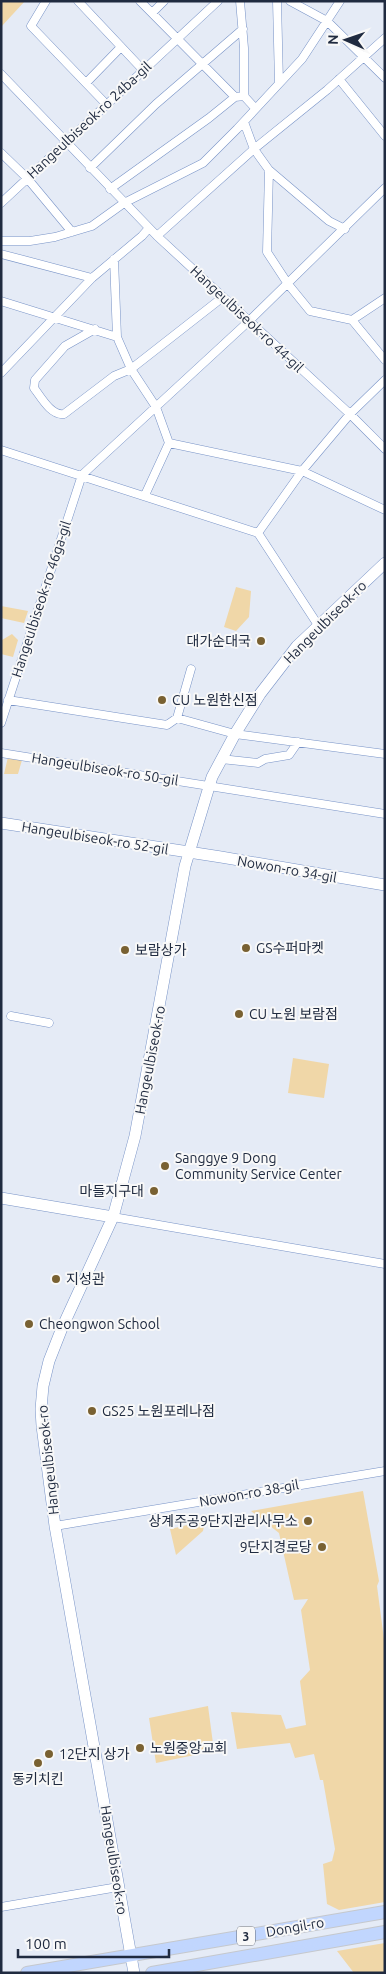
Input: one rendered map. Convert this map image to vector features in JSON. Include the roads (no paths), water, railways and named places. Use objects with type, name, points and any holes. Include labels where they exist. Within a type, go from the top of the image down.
[{"type":"main road","name":"Hangeulbiseok-ro","points":[[134,1973],[55,1526],[42,1426],[43,1386],[49,1360],[62,1328],[113,1217],[135,1136],[188,852],[209,786],[235,734],[269,680],[318,625],[385,563]]},
{"type":"main road","name":"Hangeulbiseok-ro 52-gil","points":[[1,823],[188,852]]},
{"type":"main road","name":"Nowon-ro 34-gil","points":[[188,852],[385,885]]},
{"type":"main road","points":[[1,1198],[113,1217]]},
{"type":"main road","name":"Dongil-ro","points":[[27,1973],[385,1912]]},
{"type":"main road","name":"Dongil-ro","points":[[152,1973],[385,1932]]},
{"type":"street","points":[[46,1],[31,26],[106,104]]},
{"type":"street","points":[[78,1],[143,70]]},
{"type":"street","points":[[140,1],[235,97]]},
{"type":"street","points":[[152,13],[164,1]]},
{"type":"street","name":"Hangeulbiseok-ro 24ba-gil","points":[[1,203],[218,1]]},
{"type":"street","points":[[240,1],[243,29],[244,96],[256,108]]},
{"type":"street","points":[[277,1],[279,83]]},
{"type":"street","points":[[290,1],[327,21],[385,78]]},
{"type":"street","points":[[1,241],[30,241],[55,237],[92,226],[124,203],[203,163],[302,59],[340,1]]},
{"type":"street","points":[[90,168],[202,63],[208,61],[243,29]]},
{"type":"street","points":[[157,236],[254,148],[339,79],[385,38]]},
{"type":"street","points":[[86,83],[121,47]]},
{"type":"street","name":"Hangeulbiseok-ro 44-gil","points":[[2,75],[157,236],[350,414],[385,449]]},
{"type":"street","points":[[339,79],[385,136]]},
{"type":"street","points":[[110,189],[209,118],[235,97],[244,96]]},
{"type":"street","points":[[244,122],[254,148],[269,170],[329,221],[345,228]]},
{"type":"street","points":[[1,153],[27,178],[72,232]]},
{"type":"street","points":[[269,170],[267,252],[288,284],[310,311],[352,320],[385,360]]},
{"type":"street","points":[[82,475],[249,322],[385,188]]},
{"type":"street","points":[[1,372],[92,278],[149,228]]},
{"type":"street","points":[[1,254],[92,278]]},
{"type":"street","points":[[114,259],[117,337],[131,369],[156,406],[169,443],[145,496]]},
{"type":"street","points":[[95,329],[72,340],[35,380],[34,388],[58,415],[64,414],[114,376],[131,369],[223,297]]},
{"type":"street","points":[[352,320],[385,298]]},
{"type":"street","points":[[1,301],[117,337]]},
{"type":"street","points":[[258,533],[302,471],[350,414],[385,380]]},
{"type":"street","points":[[169,443],[302,471],[385,510]]},
{"type":"street","points":[[1,450],[258,533],[318,625]]},
{"type":"street","name":"Hangeulbiseok-ro 46ga-gil","points":[[1,723],[82,475]]},
{"type":"street","points":[[8,700],[167,725],[177,718],[191,669]]},
{"type":"street","points":[[177,718],[235,734],[385,754]]},
{"type":"street","points":[[221,759],[258,763],[265,759],[289,755],[298,742]]},
{"type":"street","name":"Hangeulbiseok-ro 50-gil","points":[[1,753],[385,814]]},
{"type":"street","points":[[10,1016],[49,1023]]},
{"type":"street","points":[[113,1217],[385,1264]]},
{"type":"street","name":"Nowon-ro 38-gil","points":[[55,1526],[385,1471]]},
{"type":"street","points":[[1,1906],[118,1887]]},
{"type":"place","name":"대가순대국","points":[[261,641]]},
{"type":"place","name":"CU 노원한신점","points":[[162,700]]},
{"type":"place","name":"GS수퍼마켓","points":[[246,948]]},
{"type":"place","name":"보람상가","points":[[125,950]]},
{"type":"place","name":"CU 노원 보람점","points":[[239,1014]]},
{"type":"place","name":"Sanggye 9 Dong Community Service Center","points":[[165,1166]]},
{"type":"place","name":"마들지구대","points":[[154,1191]]},
{"type":"place","name":"지성관","points":[[56,1279]]},
{"type":"place","name":"Cheongwon School","points":[[29,1324]]},
{"type":"place","name":"GS25 노원포레나점","points":[[92,1411]]},
{"type":"place","name":"상계주공9단지관리사무소","points":[[308,1521]]},
{"type":"place","name":"9단지경로당","points":[[322,1547]]},
{"type":"place","name":"노원중앙교회","points":[[140,1748]]},
{"type":"place","name":"12단지 상가","points":[[49,1754]]},
{"type":"place","name":"동키치킨","points":[[38,1763]]}]
